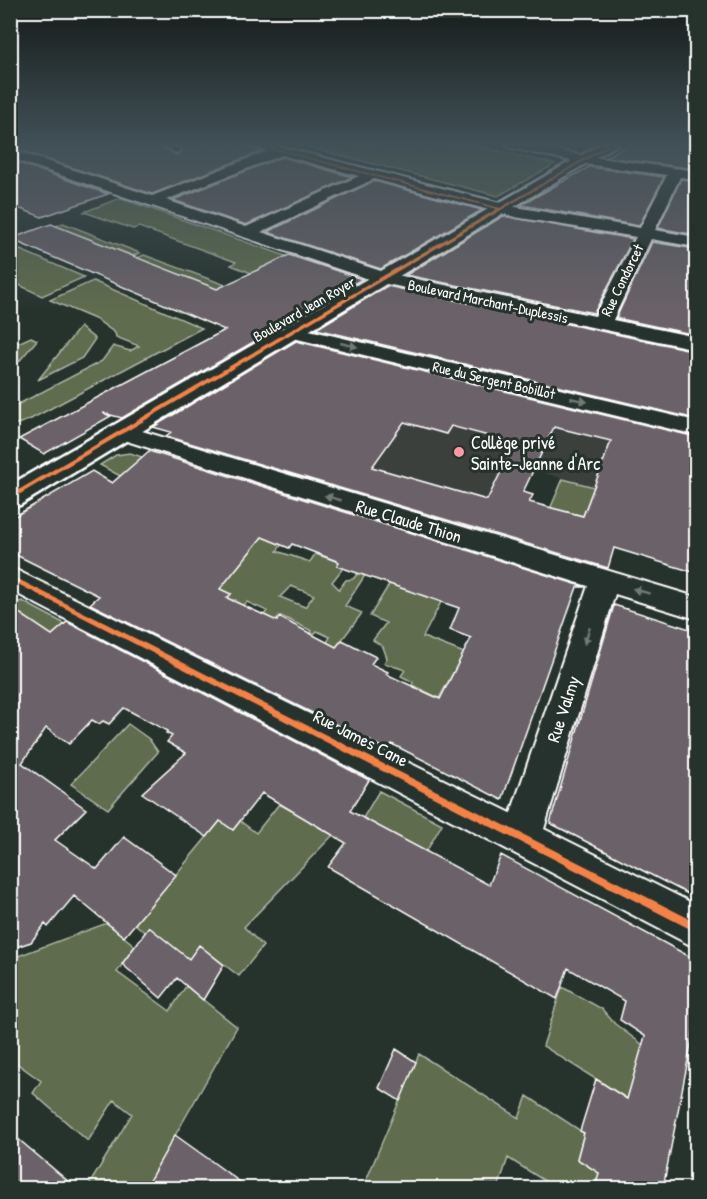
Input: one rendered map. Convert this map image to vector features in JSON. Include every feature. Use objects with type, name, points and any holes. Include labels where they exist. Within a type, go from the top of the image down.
[{"type":"street","name":"Boulevard Marchant-Duplessis","points":[[148,200],[383,278],[696,343]]},
{"type":"street","points":[[246,233],[318,200]]},
{"type":"street","points":[[467,200],[501,209],[696,242]]},
{"type":"street","name":"Boulevard Jean Royer","points":[[10,498],[517,200]]},
{"type":"street","name":"Rue Condorcet","points":[[601,324],[662,200]]},
{"type":"street","name":"Rue du Sergent Bobillot","points":[[292,332],[696,428]]},
{"type":"street","name":"Rue Claude Thion","points":[[122,432],[696,608]]},
{"type":"street","name":"Rue James Cane","points":[[10,577],[696,927]]},
{"type":"street","name":"Rue Valmy","points":[[522,837],[605,580]]},
{"type":"shaded area","points":[[381,414],[644,426],[584,517],[594,487],[533,470],[503,531],[331,480]]},
{"type":"green space","points":[[115,200],[126,200],[286,256],[274,262],[287,267],[264,278],[231,265],[236,262],[139,227],[133,229],[84,212]]},
{"type":"green space","points":[[63,223],[140,253],[133,256],[56,226]]},
{"type":"green space","points":[[11,246],[84,277],[42,296],[11,281]]},
{"type":"green space","points":[[144,255],[242,291],[237,297],[137,258]]},
{"type":"green space","points":[[93,281],[202,328],[29,420],[11,426],[11,408],[102,361],[113,346],[130,351],[139,346],[116,337],[115,333],[97,320],[50,300]]},
{"type":"green space","points":[[80,327],[95,339],[82,358],[38,380]]},
{"type":"green space","points":[[31,337],[37,340],[11,371],[11,346]]},
{"type":"green space","points":[[130,453],[142,457],[122,477],[100,465],[116,455]]},
{"type":"green space","points":[[563,479],[594,487],[583,516],[572,513],[568,522],[547,516]]},
{"type":"green space","points":[[241,527],[282,544],[277,551],[310,562],[315,554],[339,562],[337,566],[343,568],[332,582],[339,589],[346,580],[353,579],[364,567],[369,569],[345,606],[362,613],[335,649],[326,644],[330,637],[317,631],[311,637],[312,631],[281,616],[271,628],[249,634],[267,611],[247,602],[233,616],[238,604],[236,600],[225,600],[231,594],[215,597]],"holes":[[[291,586],[314,595],[305,607],[280,597]]]},
{"type":"green space","points":[[393,578],[441,602],[423,637],[464,653],[439,698],[412,685],[413,682],[401,676],[405,670],[384,663],[387,658],[383,647],[373,640],[386,623],[370,616]]},
{"type":"green space","points":[[22,601],[65,624],[52,635],[21,614],[11,621],[11,604]]},
{"type":"green space","points":[[128,724],[149,739],[158,752],[108,809],[71,784]]},
{"type":"green space","points":[[379,791],[442,824],[426,852],[363,818]]},
{"type":"green space","points":[[279,804],[292,811],[298,804],[310,822],[333,835],[244,927],[263,946],[239,976],[200,946],[189,959],[149,936],[135,924],[220,821],[233,830],[240,821],[256,833]]},
{"type":"green space","points":[[107,923],[135,946],[117,972],[170,1011],[186,986],[237,1027],[145,1188],[87,1188],[132,1114],[114,1100],[88,1141],[33,1093],[41,1081],[11,1059],[10,959]]},
{"type":"green space","points":[[562,987],[602,1009],[615,1024],[643,1045],[629,1100],[543,1046]]},
{"type":"green space","points":[[419,1054],[519,1118],[527,1096],[584,1133],[577,1159],[599,1173],[595,1188],[556,1188],[508,1158],[498,1188],[363,1188]]},
{"type":"building","points":[[10,200],[91,200],[42,217],[10,205]]},
{"type":"building","points":[[173,200],[301,200],[246,225]]},
{"type":"building","points":[[334,200],[445,200],[482,210],[381,269],[267,232]]},
{"type":"building","points":[[530,200],[652,200],[639,226],[521,205]]},
{"type":"building","points":[[671,200],[696,200],[696,235],[658,228]]},
{"type":"building","points":[[503,216],[633,239],[594,313],[406,275]]},
{"type":"building","points":[[51,224],[217,289],[289,255],[362,279],[122,418],[103,413],[111,416],[44,454],[19,439],[225,330],[10,239]]},
{"type":"building","points":[[652,242],[696,249],[696,288],[692,305],[696,305],[696,335],[616,318]]},
{"type":"building","points":[[387,286],[696,351],[696,419],[316,329]]},
{"type":"building","points":[[296,341],[696,437],[696,573],[614,548],[608,568],[166,436],[171,432],[153,427]],"holes":[[[404,422],[446,434],[451,426],[515,443],[487,500],[372,467]],[[554,427],[611,441],[583,516],[529,502],[533,495],[523,492]]]},
{"type":"building","points":[[149,451],[585,587],[577,587],[502,800],[392,744],[388,750],[90,604],[99,596],[10,552],[10,519],[92,471],[112,483]],"holes":[[[262,537],[289,548],[292,544],[339,562],[337,566],[459,608],[450,630],[471,638],[440,699],[386,674],[388,672],[371,664],[376,657],[342,640],[336,647],[279,617],[277,621],[227,598],[231,594],[220,589]]]},
{"type":"building","points":[[614,605],[696,631],[696,898],[550,823]]},
{"type":"building","points":[[10,607],[52,635],[67,622],[369,780],[350,811],[489,885],[501,855],[696,960],[696,1019],[663,1188],[595,1188],[599,1173],[577,1159],[584,1133],[580,1131],[596,1079],[627,1099],[645,1036],[620,1020],[625,1001],[568,968],[557,999],[328,867],[346,843],[262,793],[233,830],[220,821],[207,837],[142,793],[186,753],[167,742],[172,736],[166,733],[167,731],[124,708],[109,724],[103,721],[99,724],[92,720],[69,744],[46,728],[22,763],[86,809],[55,840],[97,869],[124,837],[176,875],[124,937],[74,896],[48,927],[45,924],[31,942],[10,949]]},
{"type":"building","points":[[149,927],[189,959],[199,945],[224,965],[203,1000],[177,978],[161,998],[122,964]]},
{"type":"building","points":[[396,1049],[416,1062],[400,1101],[379,1088]]},
{"type":"building","points":[[10,1132],[76,1188],[10,1188]]},
{"type":"building","points":[[175,1135],[210,1160],[248,1188],[145,1188]]},
{"type":"cycle path","points":[[467,200],[501,209]]},
{"type":"cycle path","points":[[10,498],[516,200]]},
{"type":"cycle path","points":[[10,577],[696,927]]},
{"type":"place","name":"Collège privé Sainte-Jeanne d'Arc","points":[[459,452]]}]
